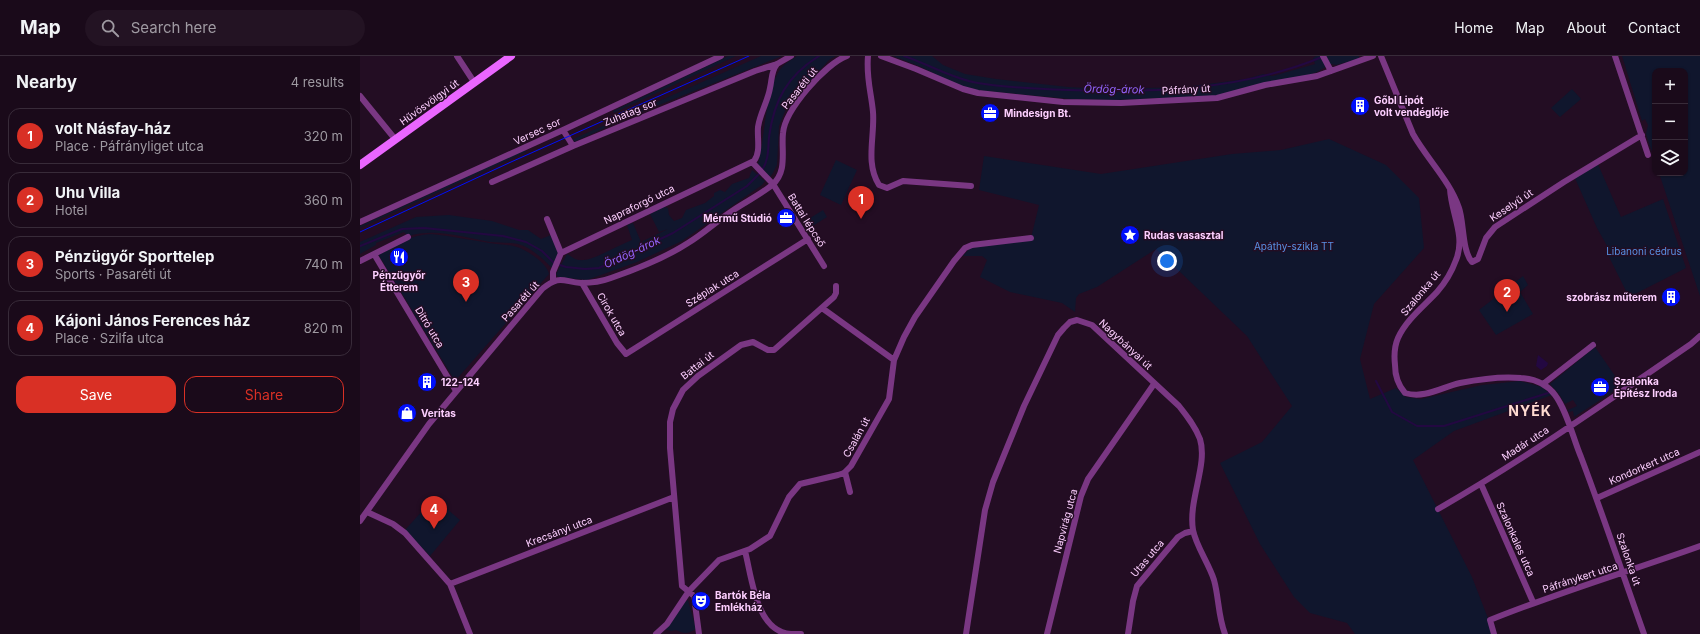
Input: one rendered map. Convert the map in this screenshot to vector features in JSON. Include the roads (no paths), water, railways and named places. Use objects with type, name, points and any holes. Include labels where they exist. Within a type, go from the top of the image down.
[{"type":"main road","name":"Hűvösvölgyi út","points":[[360,165],[511,56]]},
{"type":"street","points":[[456,56],[474,82]]},
{"type":"street","name":"Versec sor","points":[[360,222],[563,130],[721,56]]},
{"type":"street","name":"Zuhatag sor","points":[[492,182],[573,146],[755,71],[777,64],[791,56]]},
{"type":"street","name":"Pasaréti út","points":[[360,521],[429,424],[542,289],[553,280],[566,280],[582,283],[610,278],[662,256],[688,243],[773,184],[782,167],[783,133],[792,109],[825,71],[837,60],[847,56]]},
{"type":"street","points":[[868,56],[867,79],[873,112],[870,149],[874,174],[879,185],[887,188],[903,182],[971,186]]},
{"type":"street","name":"Páfrány út","points":[[881,56],[970,92],[1063,102],[1121,103],[1217,98],[1331,72],[1373,56]]},
{"type":"street","points":[[1323,56],[1331,72]]},
{"type":"street","name":"Szalonka út","points":[[1381,56],[1413,134],[1450,189],[1450,197],[1459,231],[1458,255],[1448,276],[1438,291],[1413,317],[1399,337],[1396,346],[1394,365],[1400,387],[1405,393],[1417,395],[1434,392],[1460,383],[1496,378],[1521,378],[1543,384],[1555,396],[1597,498],[1644,634]]},
{"type":"street","points":[[1614,56],[1648,155]]},
{"type":"street","points":[[755,164],[761,117],[770,89],[774,68],[777,64]]},
{"type":"street","points":[[360,96],[395,139]]},
{"type":"street","points":[[563,130],[573,146]]},
{"type":"street","name":"Keselyű út","points":[[1450,189],[1457,202],[1462,217],[1467,254],[1470,260],[1474,262],[1478,259],[1486,238],[1495,227],[1564,182],[1642,135]]},
{"type":"street","name":"Battai lépcső","points":[[755,164],[773,184],[824,266]]},
{"type":"street","name":"Napraforgó utca","points":[[561,254],[739,167],[755,164]]},
{"type":"street","points":[[547,219],[561,254],[553,272],[553,280]]},
{"type":"street","points":[[360,261],[408,237]]},
{"type":"street","name":"Csalán út","points":[[656,634],[667,624],[689,591],[719,560],[762,543],[770,536],[789,498],[800,484],[838,476],[845,472],[854,461],[889,399],[894,360],[904,337],[915,317],[954,261],[965,248],[972,245],[1031,238]]},
{"type":"street","name":"Széplak utca","points":[[626,354],[808,239]]},
{"type":"street","name":"Ditró utca","points":[[374,254],[456,391]]},
{"type":"street","name":"Cirok utca","points":[[582,283],[617,343],[626,354]]},
{"type":"street","points":[[836,286],[836,293],[834,297],[822,308],[894,360]]},
{"type":"street","name":"Battai út","points":[[689,591],[682,586],[674,497],[670,448],[670,422],[673,409],[683,390],[698,376],[741,345],[752,342],[768,350],[774,350],[822,308]]},
{"type":"street","name":"Nagybányai út","points":[[966,634],[985,510],[993,482],[1024,406],[1058,336],[1070,322],[1077,320],[1092,325],[1179,406],[1188,417],[1200,440],[1202,452],[1193,499],[1193,531],[1213,580],[1219,618],[1224,634]]},
{"type":"street","name":"Madár utca","points":[[1438,509],[1481,484],[1569,427],[1691,344],[1700,336]]},
{"type":"street","points":[[1543,384],[1593,345]]},
{"type":"street","name":"Napvirág utca","points":[[1047,634],[1081,496],[1088,479],[1154,384]]},
{"type":"street","name":"Kondorkert utca","points":[[1597,498],[1700,452]]},
{"type":"street","points":[[845,472],[850,492]]},
{"type":"street","name":"Szalonkales utca","points":[[1481,484],[1533,602]]},
{"type":"street","name":"Krecsányi utca","points":[[450,584],[674,497]]},
{"type":"street","points":[[367,512],[393,524],[405,533],[450,584],[470,634]]},
{"type":"street","name":"Utas utca","points":[[1128,634],[1132,601],[1137,586],[1178,537],[1193,531]]},
{"type":"street","name":"Páfránykert utca","points":[[1494,634],[1490,620],[1533,602],[1623,574],[1700,546]]},
{"type":"street","points":[[745,551],[754,592],[766,620],[774,628],[786,634],[800,634]]},
{"type":"street","points":[[689,591],[694,596],[699,634]]},
{"type":"waterway","name":"Ördög-árok","points":[[762,170],[767,158],[771,124],[779,100],[790,81],[798,72],[819,56]]},
{"type":"waterway","name":"Ördög-árok","points":[[904,56],[950,75],[978,83],[1024,88],[1101,91],[1165,90],[1229,83],[1292,68],[1322,57]]},
{"type":"waterway","name":"Ördög-árok","points":[[360,246],[402,229],[424,228],[503,236],[526,242],[542,251],[554,263],[566,267],[585,269],[599,268],[673,233],[747,186],[760,173]]},
{"type":"waterway","points":[[1376,381],[1392,412],[1417,426],[1444,426],[1548,393]]},
{"type":"tram line","points":[[360,232],[511,162],[749,56]]},
{"type":"place","name":"Gőbl Lipót volt vendéglője","points":[[1360,106]]},
{"type":"place","name":"Mindesign Bt.","points":[[990,113]]},
{"type":"place","name":"Mérmű Stúdió","points":[[786,218]]},
{"type":"place","name":"volt Násfay-ház","points":[[861,219]]},
{"type":"place","name":"Rudas vasasztal","points":[[1130,235]]},
{"type":"place","name":"Pénzügyőr Étterem","points":[[399,257]]},
{"type":"place","name":"szobrász műterem","points":[[1671,297]]},
{"type":"place","name":"Pénzügyőr Sporttelep","points":[[466,302]]},
{"type":"place","name":"Uhu Villa","points":[[1507,312]]},
{"type":"place","name":"122-124","points":[[427,382]]},
{"type":"place","name":"Szalonka Építész Iroda","points":[[1600,387]]},
{"type":"place","name":"Veritas","points":[[407,413]]},
{"type":"place","name":"Kájoni János Ferences ház","points":[[434,529]]},
{"type":"place","name":"Bartók Béla Emlékház","points":[[701,601]]},
{"type":"district","name":"NYÉK","points":[[1530,410]]},
{"type":"park label","name":"Apáthy-szikla TT","points":[[1294,246]]},
{"type":"park label","name":"Libanoni cédrus","points":[[1644,251]]}]
